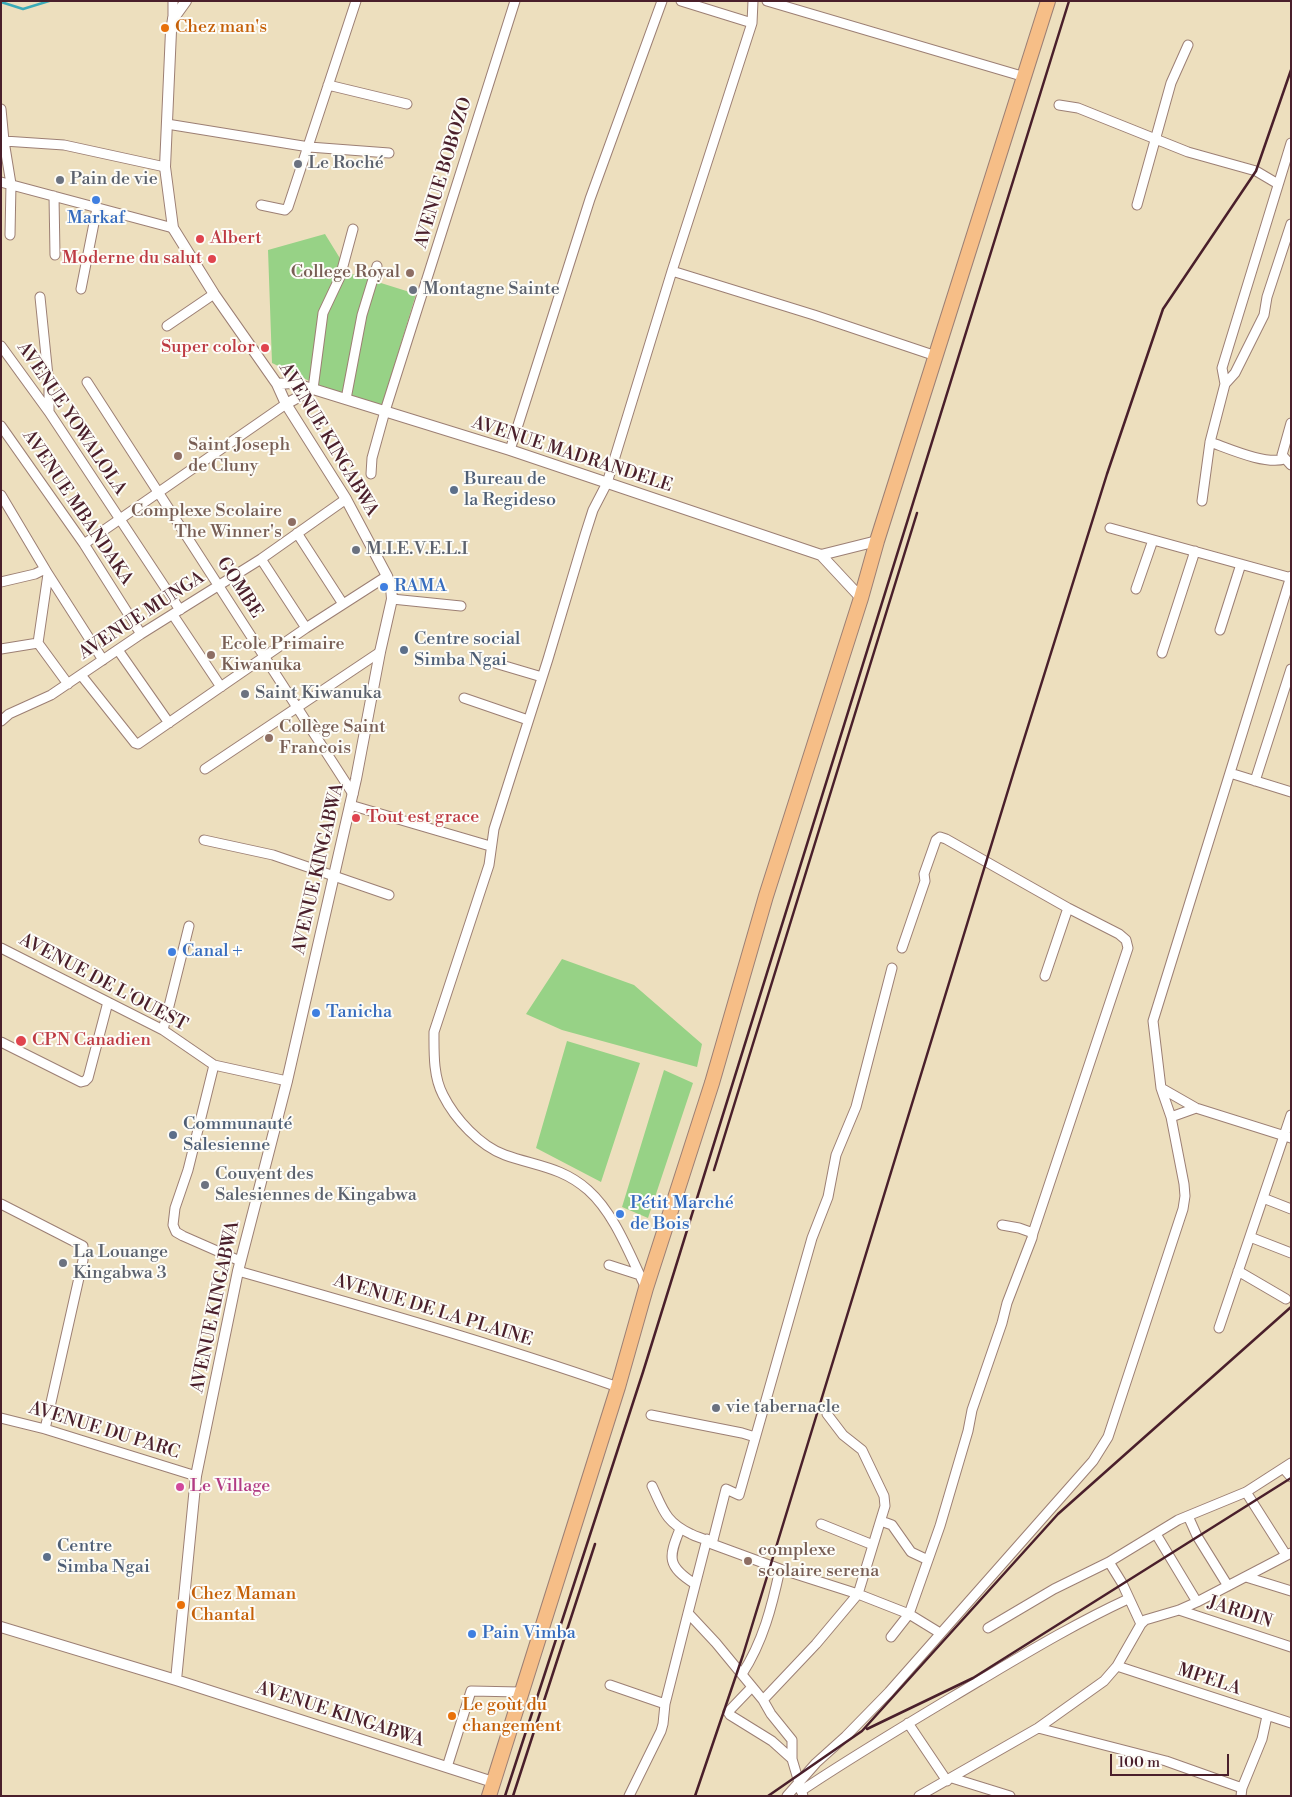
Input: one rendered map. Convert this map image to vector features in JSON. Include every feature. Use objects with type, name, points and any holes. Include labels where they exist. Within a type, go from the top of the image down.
[{"type":"main road","points":[[489,1796],[520,1692],[618,1387],[646,1288],[712,1084],[769,887],[861,598],[877,540],[1048,1]]},
{"type":"street","points":[[172,19],[173,1]]},
{"type":"street","points":[[172,19],[186,1]]},
{"type":"street","name":"AVENUE BOBOZO","points":[[371,474],[372,458],[385,411],[515,1]]},
{"type":"street","points":[[510,450],[590,199],[662,1]]},
{"type":"street","points":[[681,1],[752,23]]},
{"type":"street","points":[[646,1288],[607,1210],[588,1190],[561,1171],[504,1155],[473,1135],[443,1095],[434,1057],[434,1032],[489,865],[490,846],[494,829],[585,535],[596,505],[607,483],[672,271],[752,23],[753,1]]},
{"type":"street","points":[[767,1],[1025,76]]},
{"type":"street","points":[[261,205],[280,210],[285,210],[288,207],[309,147],[353,2]]},
{"type":"street","name":"AVENUE KINGABWA","points":[[172,19],[165,167],[173,228],[214,294],[277,384],[286,404],[346,499],[387,576],[391,587],[392,599],[352,800],[287,1081],[239,1266],[196,1476],[176,1680]]},
{"type":"street","points":[[1137,205],[1171,83],[1188,45]]},
{"type":"street","points":[[328,85],[407,104]]},
{"type":"street","points":[[1059,105],[1078,108],[1188,152],[1256,172],[1278,184]]},
{"type":"street","points":[[1,110],[11,184],[10,235]]},
{"type":"street","points":[[167,124],[309,147],[389,153]]},
{"type":"street","points":[[4,141],[64,144],[165,167]]},
{"type":"street","points":[[1202,501],[1210,442],[1225,384],[1222,368],[1291,143]]},
{"type":"street","points":[[1,182],[173,228]]},
{"type":"street","points":[[54,196],[55,255]]},
{"type":"street","points":[[81,288],[97,208]]},
{"type":"street","points":[[1225,384],[1235,373],[1264,315],[1267,297],[1291,224]]},
{"type":"street","points":[[84,544],[158,491],[286,404],[312,389],[323,313],[340,277],[353,228]]},
{"type":"street","points":[[346,399],[362,315],[377,266]]},
{"type":"street","points":[[672,271],[814,315],[936,356]]},
{"type":"street","points":[[167,326],[214,294]]},
{"type":"street","points":[[40,297],[49,386],[49,412]]},
{"type":"street","name":"AVENUE YOWALOLA","points":[[1,346],[49,412],[119,518],[221,687]]},
{"type":"street","name":"GOMBE","points":[[87,382],[296,707],[352,800]]},
{"type":"street","name":"AVENUE MADRANDELE","points":[[277,384],[292,383],[510,450],[821,555]]},
{"type":"street","points":[[1288,462],[1282,455],[1282,449],[1291,423]]},
{"type":"street","name":"AVENUE MBANDAKA","points":[[1,426],[84,544],[142,634]]},
{"type":"street","points":[[1210,442],[1268,460],[1288,462]]},
{"type":"street","points":[[1,495],[47,572],[104,660]]},
{"type":"street","name":"AVENUE MUNGA","points":[[1,721],[9,714],[51,695],[142,634],[261,559],[346,499]]},
{"type":"street","points":[[801,1789],[1093,1461],[1108,1436],[1183,1209],[1184,1184],[1171,1117],[1161,1088],[1153,1021],[1291,578],[1110,528]]},
{"type":"street","points":[[297,533],[343,604]]},
{"type":"street","points":[[861,598],[821,555],[877,540]]},
{"type":"street","points":[[1136,589],[1153,540]]},
{"type":"street","points":[[1162,652],[1194,551]]},
{"type":"street","points":[[261,559],[306,628]]},
{"type":"street","points":[[1220,630],[1240,564]]},
{"type":"street","points":[[1,582],[47,572]]},
{"type":"street","points":[[47,572],[38,643],[68,684]]},
{"type":"street","points":[[81,675],[138,744],[306,628],[387,576]]},
{"type":"street","points":[[392,599],[461,606]]},
{"type":"street","points":[[1,649],[38,643]]},
{"type":"street","points":[[118,650],[169,723]]},
{"type":"street","points":[[205,769],[380,652]]},
{"type":"street","points":[[488,661],[542,677]]},
{"type":"street","points":[[1255,781],[1291,669]]},
{"type":"street","points":[[464,698],[528,720]]},
{"type":"street","points":[[1230,773],[1291,792]]},
{"type":"street","points":[[352,800],[490,846]]},
{"type":"street","points":[[891,1637],[909,1614],[940,1526],[968,1431],[972,1410],[1128,948],[1126,940],[1120,934],[1068,908],[946,839],[940,838],[936,840],[924,874],[924,881],[902,948]]},
{"type":"street","points":[[204,840],[273,855],[389,894]]},
{"type":"street","points":[[1045,976],[1068,908]]},
{"type":"street","points":[[163,1030],[190,926]]},
{"type":"street","name":"AVENUE DE L'OUEST","points":[[1,948],[163,1030],[214,1065],[287,1081]]},
{"type":"street","points":[[629,1796],[661,1731],[665,1704],[695,1584],[726,1488],[739,1495],[812,1238],[828,1197],[836,1156],[856,1106],[892,968]]},
{"type":"street","points":[[1,1042],[81,1082],[85,1082],[88,1078],[108,1002]]},
{"type":"street","name":"AVENUE DE LA PLAINE","points":[[214,1065],[188,1170],[175,1208],[173,1225],[176,1232],[239,1266],[553,1364],[618,1387]]},
{"type":"street","points":[[1161,1088],[1196,1108],[1288,1137]]},
{"type":"street","points":[[1171,1117],[1196,1108]]},
{"type":"street","points":[[1219,1328],[1263,1198],[1288,1137],[1291,1115]]},
{"type":"street","points":[[1263,1198],[1291,1209]]},
{"type":"street","points":[[1,1204],[83,1246],[82,1260],[45,1429]]},
{"type":"street","points":[[1002,1225],[1033,1233]]},
{"type":"street","points":[[1250,1237],[1291,1253]]},
{"type":"street","points":[[609,1265],[640,1275]]},
{"type":"street","points":[[1238,1271],[1286,1299]]},
{"type":"street","points":[[763,1700],[816,1644],[858,1594],[885,1506],[884,1496],[862,1450],[843,1434],[827,1414]]},
{"type":"street","points":[[651,1415],[742,1433],[755,1438]]},
{"type":"street","name":"AVENUE DU PARC","points":[[1,1418],[45,1429],[196,1476]]},
{"type":"street","points":[[988,1628],[1054,1588],[1109,1562],[1178,1520],[1246,1492],[1287,1466],[1291,1478]]},
{"type":"street","points":[[652,1486],[668,1519],[680,1529],[780,1569],[858,1594],[909,1614],[940,1633]]},
{"type":"street","points":[[919,1796],[1038,1728],[1104,1681],[1116,1666],[1145,1620],[1197,1602],[1289,1554],[1246,1492]]},
{"type":"street","points":[[1188,1516],[1197,1536],[1228,1586]]},
{"type":"street","points":[[881,1520],[892,1525],[911,1552],[928,1560]]},
{"type":"street","points":[[821,1524],[873,1545]]},
{"type":"street","points":[[680,1529],[671,1550],[671,1558],[682,1576],[695,1584]]},
{"type":"street","name":"JARDIN","points":[[1156,1534],[1197,1602]]},
{"type":"street","points":[[1109,1562],[1122,1583],[1141,1624]]},
{"type":"street","points":[[742,1674],[752,1659],[766,1626],[780,1569]]},
{"type":"street","points":[[1246,1578],[1291,1591]]},
{"type":"street","points":[[786,1796],[801,1789],[908,1723],[1096,1614],[1128,1599]]},
{"type":"street","name":"JARDIN","points":[[1178,1610],[1291,1647]]},
{"type":"street","points":[[688,1613],[742,1674],[792,1740],[792,1758],[801,1789]]},
{"type":"street","name":"AVENUE KINGABWA","points":[[1,1627],[176,1680],[493,1782]]},
{"type":"street","name":"MPELA","points":[[1116,1666],[1291,1723]]},
{"type":"street","points":[[610,1685],[665,1704]]},
{"type":"street","points":[[752,1687],[728,1712],[772,1741],[792,1758]]},
{"type":"street","points":[[447,1767],[471,1691],[520,1692]]},
{"type":"street","points":[[1038,1728],[1166,1761],[1242,1792],[1262,1739],[1266,1716]]},
{"type":"street","points":[[908,1723],[950,1780],[1010,1796]]},
{"type":"green space","points":[[325,234],[349,273],[416,294],[382,406],[324,388],[272,363],[268,250]]},
{"type":"green space","points":[[562,959],[634,985],[702,1044],[697,1067],[562,1030],[526,1014]]},
{"type":"green space","points":[[567,1041],[640,1063],[601,1182],[536,1148]]},
{"type":"green space","points":[[664,1070],[693,1083],[648,1218],[622,1207]]},
{"type":"waterway","points":[[1,2],[23,9],[49,1]]},
{"type":"railway","points":[[505,1796],[643,1372],[1069,1]]},
{"type":"railway","points":[[695,1796],[743,1655],[1107,474],[1163,309],[1256,171],[1291,70]]},
{"type":"railway","points":[[714,1170],[917,513]]},
{"type":"railway","points":[[768,1796],[862,1731],[1058,1514],[1291,1307]]},
{"type":"railway","points":[[867,1729],[973,1678],[1291,1478]]},
{"type":"railway","points":[[513,1796],[595,1544]]},
{"type":"place","name":"Chez man's","points":[[165,28]]},
{"type":"place","name":"Le Roché","points":[[298,164]]},
{"type":"place","name":"Pain de vie","points":[[60,180]]},
{"type":"place","name":"Markaf","points":[[96,200]]},
{"type":"place","name":"Albert","points":[[200,239]]},
{"type":"place","name":"Moderne du salut","points":[[212,259]]},
{"type":"place","name":"College Royal","points":[[410,273]]},
{"type":"place","name":"Montagne Sainte","points":[[413,290]]},
{"type":"place","name":"Super color","points":[[265,348]]},
{"type":"place","name":"Saint Joseph de Cluny","points":[[178,456]]},
{"type":"place","name":"Bureau de la Regideso","points":[[454,490]]},
{"type":"place","name":"Complexe Scolaire The Winner's","points":[[292,522]]},
{"type":"place","name":"M.I.E.V.E.L.I","points":[[356,550]]},
{"type":"place","name":"RAMA","points":[[384,587]]},
{"type":"place","name":"Centre social Simba Ngai","points":[[404,650]]},
{"type":"place","name":"Ecole Primaire Kiwanuka","points":[[211,655]]},
{"type":"place","name":"Saint Kiwanuka","points":[[245,694]]},
{"type":"place","name":"Collège Saint Francois","points":[[269,738]]},
{"type":"place","name":"Tout est grace","points":[[356,818]]},
{"type":"place","name":"Canal +","points":[[172,952]]},
{"type":"place","name":"Tanicha","points":[[316,1013]]},
{"type":"place","name":"CPN Canadien","points":[[21,1041]]},
{"type":"place","name":"Communauté Salesienne","points":[[173,1135]]},
{"type":"place","name":"Couvent des Salesiennes de Kingabwa","points":[[205,1185]]},
{"type":"place","name":"Pétit Marché de Bois","points":[[620,1214]]},
{"type":"place","name":"La Louange Kingabwa 3","points":[[63,1263]]},
{"type":"place","name":"vie tabernacle","points":[[716,1408]]},
{"type":"place","name":"Le Village","points":[[180,1487]]},
{"type":"place","name":"Centre Simba Ngai","points":[[47,1557]]},
{"type":"place","name":"complexe scolaire serena","points":[[748,1561]]},
{"type":"place","name":"Chez Maman Chantal","points":[[181,1605]]},
{"type":"place","name":"Pain Vimba","points":[[472,1634]]},
{"type":"place","name":"Le goùt du changement","points":[[452,1716]]}]
